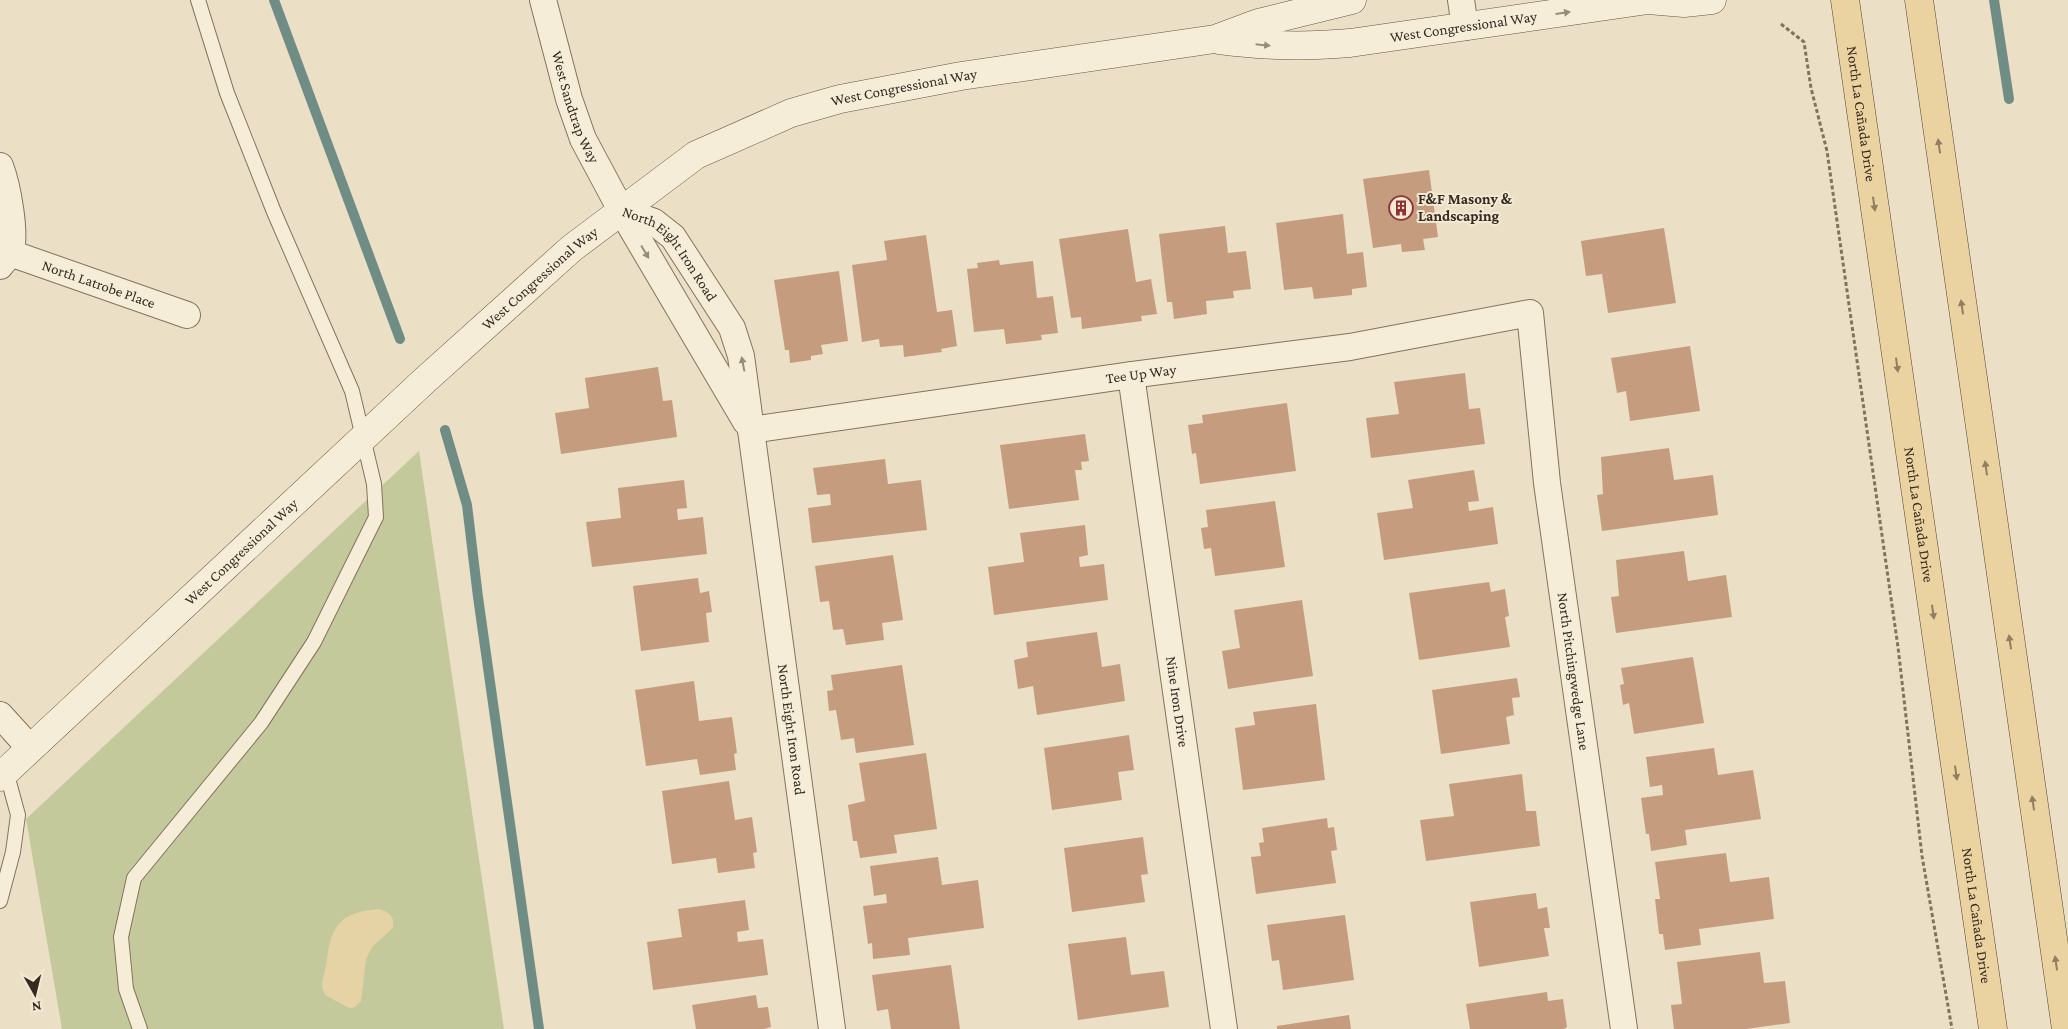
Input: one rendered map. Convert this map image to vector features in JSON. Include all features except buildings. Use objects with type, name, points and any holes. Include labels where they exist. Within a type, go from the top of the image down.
[{"type":"main road","name":"North La Cañada Drive","points":[[1844,0],[1993,1029]]},
{"type":"main road","points":[[1918,0],[2066,1029]]},
{"type":"street","name":"West Sandtrap Way","points":[[542,0],[583,139],[621,210]]},
{"type":"street","name":"West Congressional Way","points":[[3,774],[363,438],[572,248],[696,154],[791,113],[840,99],[961,76],[1215,40],[1258,23],[1352,0]]},
{"type":"street","points":[[1461,0],[1465,26]]},
{"type":"street","name":"West Congressional Way","points":[[1215,40],[1270,46],[1308,46],[1648,0],[1684,3],[1712,0]]},
{"type":"street","points":[[0,166],[5,180],[12,225],[5,259]]},
{"type":"street","name":"North Eight Iron Road","points":[[621,210],[751,430]]},
{"type":"street","name":"North Eight Iron Road","points":[[621,210],[654,222],[673,237],[732,328],[741,356],[746,380],[751,430],[832,1029]]},
{"type":"street","name":"North Latrobe Place","points":[[5,259],[187,315]]},
{"type":"street","name":"Tee Up Way","points":[[751,430],[1131,375],[1350,347],[1530,313]]},
{"type":"street","name":"North Pitchingwedge Lane","points":[[1530,313],[1547,483],[1624,1029]]},
{"type":"street","name":"Nine Iron Drive","points":[[1131,375],[1224,1029]]},
{"type":"street","points":[[0,714],[30,748]]},
{"type":"lane","points":[[140,1029],[126,989],[121,937],[134,878],[261,723],[314,642],[376,517],[374,484],[352,391],[274,212],[227,94],[198,0]]},
{"type":"lane","points":[[0,901],[13,852],[18,815],[3,774]]},
{"type":"path","points":[[1781,24],[1804,42],[1811,88],[1826,151],[1898,647],[1921,846],[1952,1029]]},
{"type":"green space","points":[[419,451],[504,1029],[62,1029],[26,819]]},
{"type":"sand","points":[[379,909],[391,915],[393,928],[372,947],[366,959],[361,1001],[355,1007],[349,1008],[325,995],[322,987],[332,937],[335,929],[347,917],[356,913]]},
{"type":"waterway","points":[[274,0],[400,339]]},
{"type":"waterway","points":[[1994,0],[2009,99]]},
{"type":"waterway","points":[[445,430],[467,505],[478,597],[539,1029]]},
{"type":"place","name":"F&F Masony & Landscaping","points":[[1401,208]]}]
